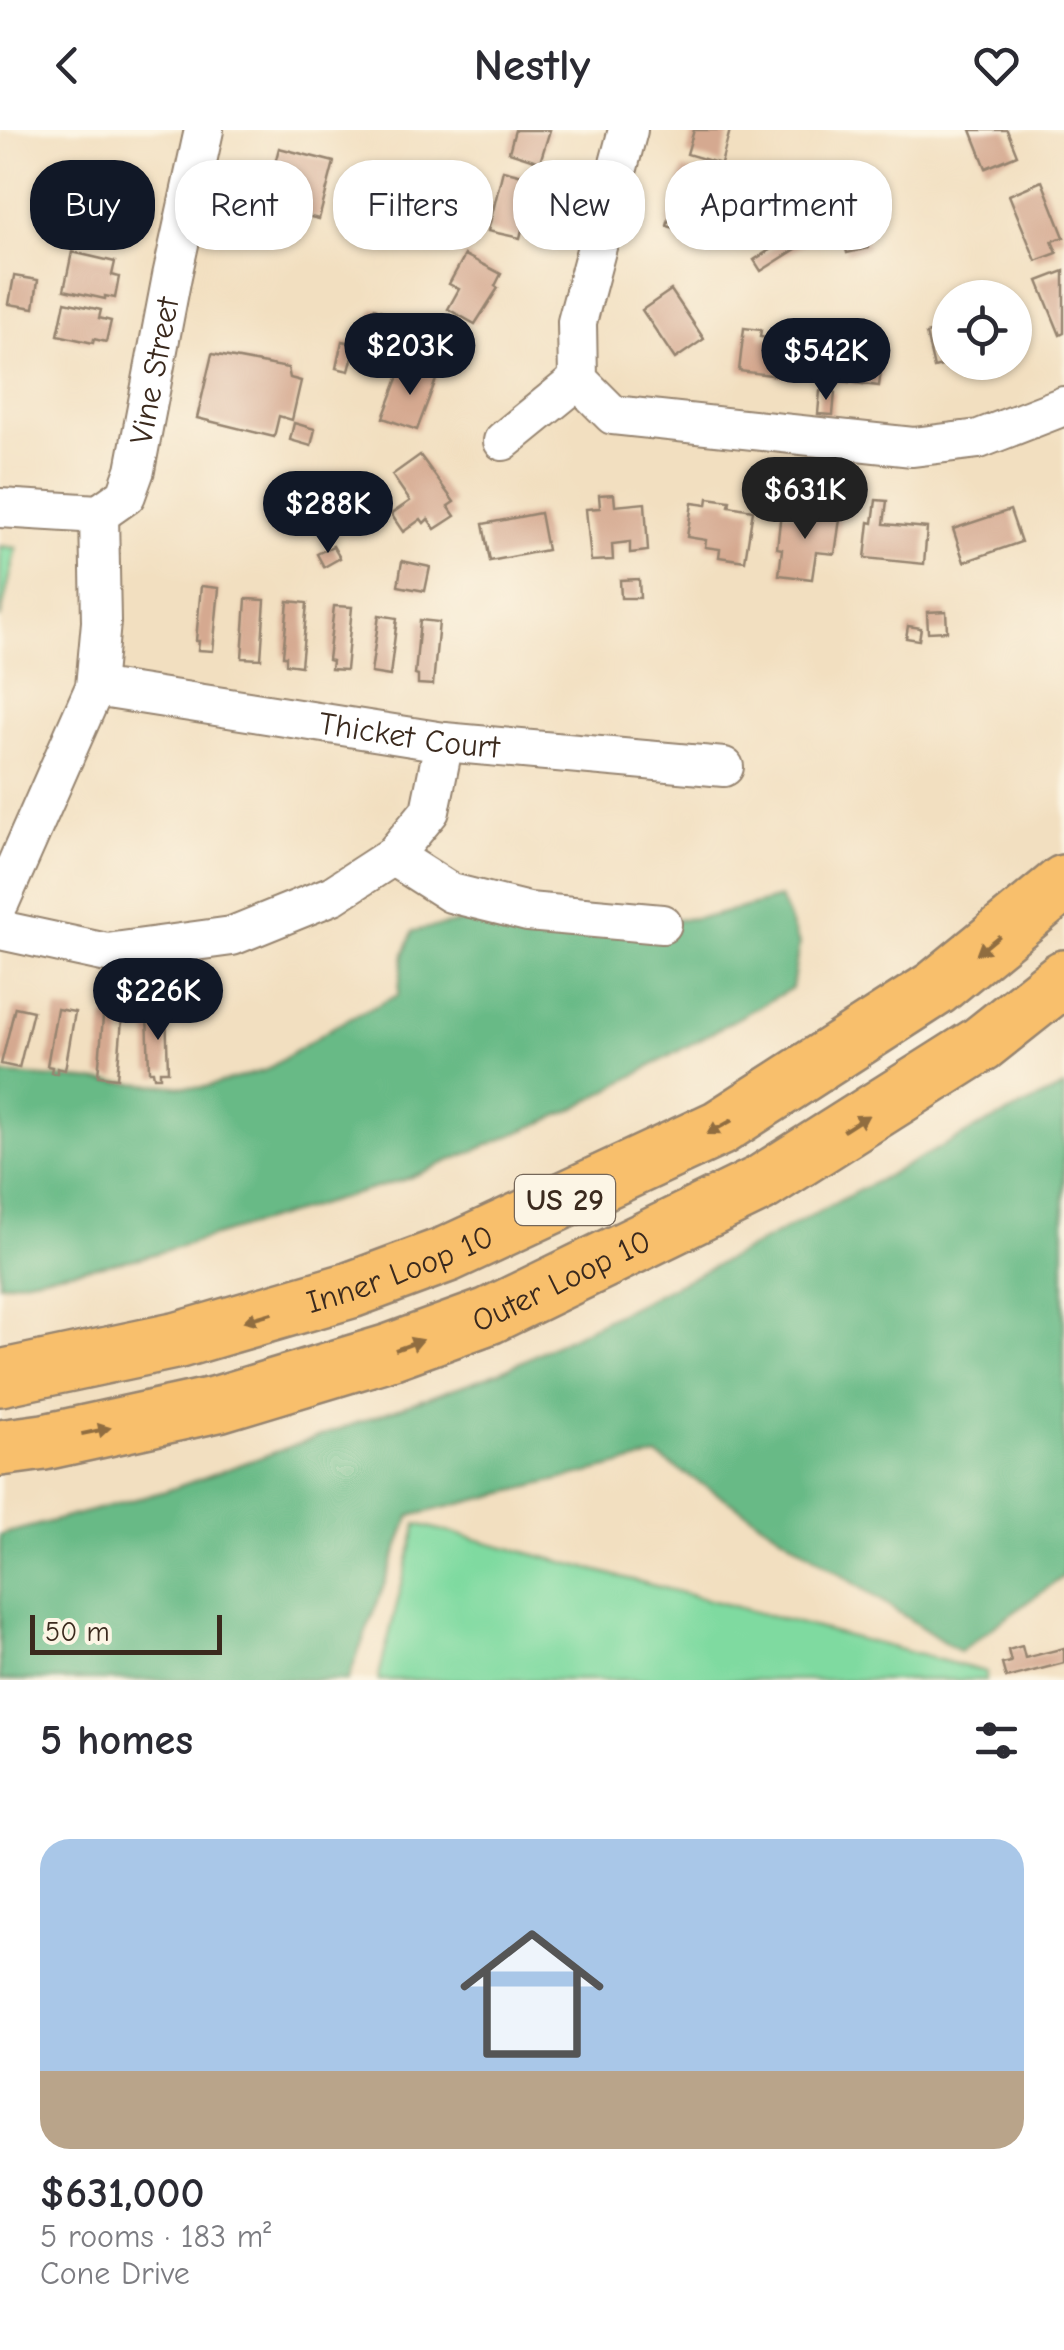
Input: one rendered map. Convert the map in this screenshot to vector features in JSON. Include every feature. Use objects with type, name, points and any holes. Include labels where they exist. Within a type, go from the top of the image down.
[{"type":"highway","name":"Inner Loop 10","points":[[0,1378],[179,1340],[350,1290],[448,1254],[702,1137],[936,988],[1064,883]]},
{"type":"highway","name":"Outer Loop 10","points":[[0,1448],[218,1404],[390,1352],[489,1316],[760,1184],[981,1044],[1064,978]]},
{"type":"street","name":"Vine Street","points":[[99,514],[126,494],[135,470],[204,130]]},
{"type":"street","points":[[628,130],[577,322],[578,380],[613,415],[914,447],[979,439],[1064,406]]},
{"type":"street","points":[[503,441],[578,380]]},
{"type":"street","points":[[0,902],[95,686],[101,622],[99,514],[6,508]]},
{"type":"street","name":"Thicket Court","points":[[95,686],[444,742],[724,768]]},
{"type":"street","points":[[0,930],[107,953],[232,936],[332,895],[393,856],[430,812],[444,742]]},
{"type":"street","points":[[393,856],[451,893],[528,912],[662,924]]},
{"type":"green space","points":[[0,546],[17,548],[0,619]]},
{"type":"green space","points":[[780,898],[799,944],[792,988],[570,1111],[406,1179],[140,1258],[0,1284],[0,1074],[202,1088],[266,1070],[335,1026],[398,995],[404,954],[413,931],[461,922],[583,931],[712,916]]},
{"type":"green space","points":[[1064,1087],[1064,1576],[959,1652],[657,1456],[410,1516],[348,1680],[0,1680],[0,1535],[166,1491],[500,1372]]},
{"type":"green space","points":[[417,1524],[986,1672],[986,1680],[378,1680]]},
{"type":"building","points":[[515,130],[550,130],[541,160],[509,152]]},
{"type":"building","points":[[694,130],[730,130],[722,160],[687,154]]},
{"type":"building","points":[[971,130],[1007,130],[1017,155],[986,168]]},
{"type":"building","points":[[279,148],[333,162],[319,219],[313,218],[313,160],[276,160]]},
{"type":"building","points":[[503,170],[513,173],[513,236],[493,232],[493,211]]},
{"type":"building","points":[[1042,181],[1064,237],[1052,241],[1057,253],[1036,261],[1009,195]]},
{"type":"building","points":[[770,250],[794,250],[761,271],[754,260]]},
{"type":"building","points":[[72,252],[115,262],[112,275],[119,277],[115,298],[64,290]]},
{"type":"building","points":[[465,255],[501,274],[495,286],[498,288],[475,324],[448,309],[459,289],[449,284]]},
{"type":"building","points":[[1064,271],[1064,333],[1060,335],[1038,281]]},
{"type":"building","points":[[14,276],[38,280],[34,308],[9,304]]},
{"type":"building","points":[[671,290],[704,339],[675,359],[642,310]]},
{"type":"building","points":[[65,302],[101,310],[99,318],[111,321],[106,342],[58,335]]},
{"type":"building","points":[[374,308],[383,311],[375,337],[366,334]]},
{"type":"building","points":[[744,328],[761,330],[760,337],[800,342],[796,378],[739,371]]},
{"type":"building","points":[[932,332],[932,360],[926,334]]},
{"type":"building","points":[[342,341],[356,344],[349,371],[336,368]]},
{"type":"building","points":[[827,348],[883,354],[879,386],[823,379]]},
{"type":"building","points":[[212,354],[288,368],[290,378],[301,381],[292,420],[279,416],[274,437],[197,418]]},
{"type":"building","points":[[403,365],[437,377],[417,430],[383,418]]},
{"type":"building","points":[[820,391],[835,392],[833,415],[818,414]]},
{"type":"building","points":[[294,423],[315,429],[311,446],[290,440]]},
{"type":"building","points":[[420,455],[454,502],[448,506],[455,516],[435,529],[428,519],[424,523],[421,519],[403,532],[391,514],[410,501],[392,475]]},
{"type":"building","points":[[334,484],[349,506],[336,515],[321,493]]},
{"type":"building","points":[[614,494],[615,506],[645,503],[648,551],[630,553],[630,542],[612,544],[613,560],[591,561],[586,509],[600,508],[599,495]]},
{"type":"building","points":[[708,498],[753,510],[745,561],[719,557],[720,549],[705,547],[706,540],[687,537],[692,503],[707,505]]},
{"type":"building","points":[[876,500],[887,501],[884,524],[927,528],[924,564],[865,558]]},
{"type":"building","points":[[1010,510],[1021,542],[964,562],[953,529]]},
{"type":"building","points":[[781,512],[840,519],[835,554],[816,552],[812,579],[779,575]]},
{"type":"building","points":[[540,513],[547,550],[490,561],[483,524]]},
{"type":"building","points":[[333,546],[340,558],[324,567],[317,554]]},
{"type":"building","points":[[402,561],[430,567],[425,591],[398,586]]},
{"type":"building","points":[[639,579],[640,598],[621,598],[620,580]]},
{"type":"building","points":[[201,586],[219,588],[213,651],[198,650],[196,641]]},
{"type":"building","points":[[246,599],[265,600],[261,659],[242,658]]},
{"type":"building","points":[[288,601],[307,603],[301,666],[286,664],[283,656]]},
{"type":"building","points":[[334,606],[352,607],[346,670],[331,669],[332,661],[328,660]]},
{"type":"building","points":[[946,611],[947,631],[928,632],[927,612]]},
{"type":"building","points":[[379,615],[397,618],[390,676],[371,673]]},
{"type":"building","points":[[420,620],[439,622],[433,685],[418,684],[415,675]]},
{"type":"building","points":[[908,626],[921,628],[919,640],[906,638]]},
{"type":"building","points":[[15,1007],[33,1011],[19,1068],[1,1064]]},
{"type":"building","points":[[57,1009],[75,1012],[65,1070],[57,1068],[57,1074],[47,1066]]},
{"type":"building","points":[[166,1012],[168,1071],[160,1071],[160,1077],[154,1077],[153,1071],[149,1071],[147,1013]]},
{"type":"building","points":[[103,1017],[122,1019],[117,1078],[98,1076]]},
{"type":"building","points":[[1022,1646],[1025,1658],[1064,1648],[1064,1663],[1006,1678],[1002,1664],[1011,1662],[1008,1650]]}]
